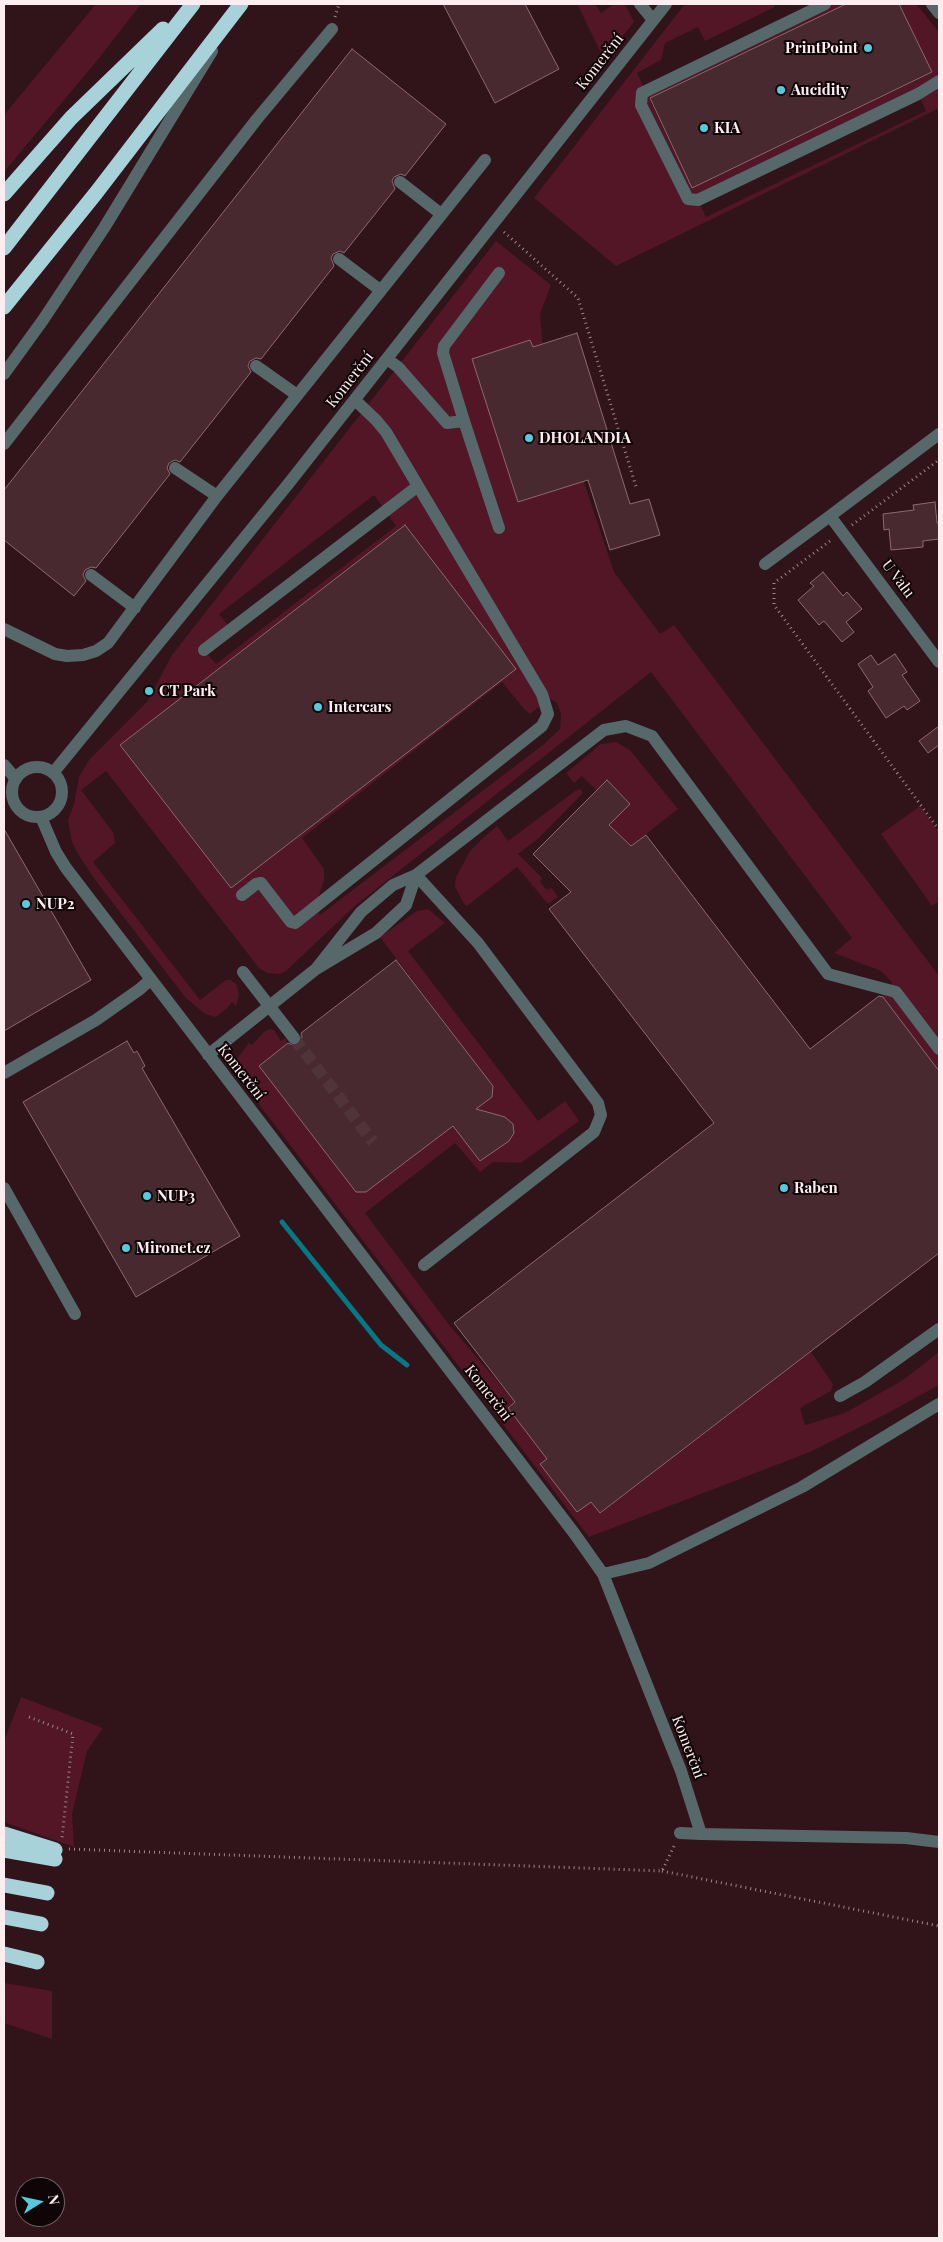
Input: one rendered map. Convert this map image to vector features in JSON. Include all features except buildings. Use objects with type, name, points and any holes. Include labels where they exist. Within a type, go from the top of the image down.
[{"type":"highway","points":[[4,194],[71,118],[191,4]]},
{"type":"highway","points":[[4,248],[191,4]]},
{"type":"highway","points":[[4,306],[96,193],[241,4]]},
{"type":"highway","points":[[4,1834],[57,1852]]},
{"type":"highway","points":[[4,1850],[57,1852]]},
{"type":"highway","points":[[4,1885],[47,1893]]},
{"type":"highway","points":[[4,1917],[42,1924]]},
{"type":"highway","points":[[4,1956],[37,1962]]},
{"type":"street","points":[[4,374],[43,320],[104,228],[241,4]]},
{"type":"street","points":[[640,4],[653,20]]},
{"type":"street","name":"Komerční","points":[[53,773],[92,728],[355,400],[666,4]]},
{"type":"street","points":[[825,4],[642,94],[641,105],[688,199],[698,200],[918,94],[939,81]]},
{"type":"street","points":[[932,4],[939,13]]},
{"type":"street","points":[[4,444],[257,119],[332,29]]},
{"type":"street","points":[[4,629],[55,654],[83,655],[108,643],[217,496],[485,160]]},
{"type":"street","points":[[400,182],[442,214]]},
{"type":"street","points":[[339,259],[380,290]]},
{"type":"street","points":[[498,273],[444,346],[443,353],[500,528]]},
{"type":"street","points":[[387,359],[398,367],[447,423],[464,422]]},
{"type":"street","points":[[256,366],[297,395]]},
{"type":"street","points":[[242,895],[256,884],[261,883],[291,922],[295,922],[542,726],[548,714],[542,694],[386,432],[355,400]]},
{"type":"street","points":[[765,564],[939,434]]},
{"type":"street","points":[[175,468],[217,496]]},
{"type":"street","points":[[204,650],[418,486]]},
{"type":"street","name":"U Valu","points":[[830,516],[939,662]]},
{"type":"street","points":[[91,575],[135,608]]},
{"type":"street","points":[[316,969],[361,912],[393,886],[416,875],[604,730],[626,726],[652,736],[828,974],[896,992],[939,1049]]},
{"type":"street","points":[[4,765],[16,779]]},
{"type":"street","points":[[40,767],[53,773],[59,779],[62,795],[56,809],[41,817],[26,814],[14,803],[12,795],[16,779],[26,769],[40,767]]},
{"type":"street","name":"Komerční","points":[[41,817],[56,852],[66,868],[574,1532],[603,1574],[681,1771],[701,1834]]},
{"type":"street","points":[[208,1055],[316,969],[376,933],[406,905],[416,875]]},
{"type":"street","points":[[416,875],[478,943],[598,1102],[601,1115],[594,1132],[424,1265]]},
{"type":"street","points":[[243,972],[294,1038]]},
{"type":"street","points":[[4,1073],[96,1020],[150,980]]},
{"type":"street","points":[[4,1188],[75,1314]]},
{"type":"street","points":[[840,1396],[865,1382],[939,1329]]},
{"type":"street","points":[[603,1574],[649,1563],[802,1487],[939,1404]]},
{"type":"street","points":[[680,1833],[906,1838],[939,1842]]},
{"type":"path","points":[[494,224],[578,298],[637,490]]},
{"type":"path","points":[[939,460],[774,583],[774,605],[939,830]]},
{"type":"path","points":[[29,1717],[73,1734],[57,1852],[662,1871],[939,1926]]},
{"type":"path","points":[[662,1871],[680,1833]]},
{"type":"shaded area","points":[[96,4],[141,4],[100,57],[4,172],[4,115]]},
{"type":"shaded area","points":[[577,4],[595,4],[601,13],[614,4],[625,4],[634,22],[604,59]]},
{"type":"shaded area","points":[[685,4],[773,4],[775,7],[705,41],[698,27],[665,43],[661,60],[637,73],[645,90],[825,4],[846,4],[649,99],[692,188],[932,73],[899,4],[916,4],[939,32],[939,108],[616,266],[534,198]],"holes":[[[918,94],[926,111],[706,217],[698,200]]]},
{"type":"shaded area","points":[[496,241],[551,285],[540,314],[544,363],[614,572],[660,634],[674,625],[939,976],[939,1071],[881,995],[890,991],[892,982],[881,971],[834,953],[852,938],[651,672],[356,905],[286,971],[280,974],[267,973],[259,968],[106,771],[81,790],[113,832],[115,843],[93,862],[200,1000],[226,980],[231,980],[237,985],[239,995],[236,1006],[232,1002],[216,1017],[205,1014],[185,997],[93,877],[72,842],[68,820],[74,804],[79,777],[89,760],[147,702],[172,655]],"holes":[[[374,495],[396,526],[216,664],[204,650],[231,629],[219,614]],[[405,526],[515,669],[231,888],[120,745]],[[502,682],[530,714],[540,706],[543,694],[557,703],[561,713],[560,729],[544,744],[320,915],[315,906],[324,881],[324,869],[302,838]]]},
{"type":"shaded area","points":[[616,742],[630,750],[678,809],[631,846],[609,825],[630,803],[607,780],[596,790],[582,776],[574,783],[566,773],[601,744]]},
{"type":"shaded area","points":[[580,789],[583,793],[539,838],[518,854],[542,878],[540,882],[547,890],[552,888],[558,897],[548,904],[517,867],[467,906],[464,904],[455,887],[456,877],[470,851],[482,839],[497,826],[508,841]]},
{"type":"shaded area","points":[[920,806],[939,833],[939,901],[932,906],[881,834]]},
{"type":"shaded area","points":[[428,909],[445,923],[408,951],[538,1121],[565,1101],[579,1121],[521,1163],[493,1162],[480,1172],[455,1143],[365,1213],[450,1326],[515,1402],[508,1408],[538,1447],[554,1453],[540,1464],[591,1502],[601,1513],[811,1352],[833,1384],[831,1391],[800,1408],[805,1425],[845,1413],[903,1380],[939,1352],[939,1385],[810,1452],[589,1537],[236,1074],[235,1061],[249,1043],[252,1045],[264,1032],[269,1029],[274,1030],[281,1041],[286,1038],[287,1044],[259,1066],[356,1192],[366,1192],[492,1097],[493,1086],[380,937],[417,911]],"holes":[[[495,1116],[505,1117],[512,1124],[514,1133],[512,1138],[480,1161],[468,1145],[483,1133]]]},
{"type":"shaded area","points":[[21,1697],[103,1728],[87,1751],[72,1814],[74,1847],[4,1822],[4,1741]]},
{"type":"shaded area","points":[[4,1983],[52,1991],[52,2039],[4,2023]]},
{"type":"waterway","points":[[282,1222],[381,1345],[407,1365]]},
{"type":"tunnel","points":[[294,1038],[373,1142]]},
{"type":"place","name":"PrintPoint","points":[[868,48]]},
{"type":"place","name":"Aucidity","points":[[781,90]]},
{"type":"place","name":"KIA","points":[[704,128]]},
{"type":"place","name":"DHOLANDIA","points":[[529,438]]},
{"type":"place","name":"CT Park","points":[[149,691]]},
{"type":"place","name":"Intercars","points":[[318,707]]},
{"type":"place","name":"NUP2","points":[[26,904]]},
{"type":"place","name":"Raben","points":[[784,1188]]},
{"type":"place","name":"NUP3","points":[[147,1196]]},
{"type":"place","name":"Mironet.cz","points":[[126,1248]]}]
